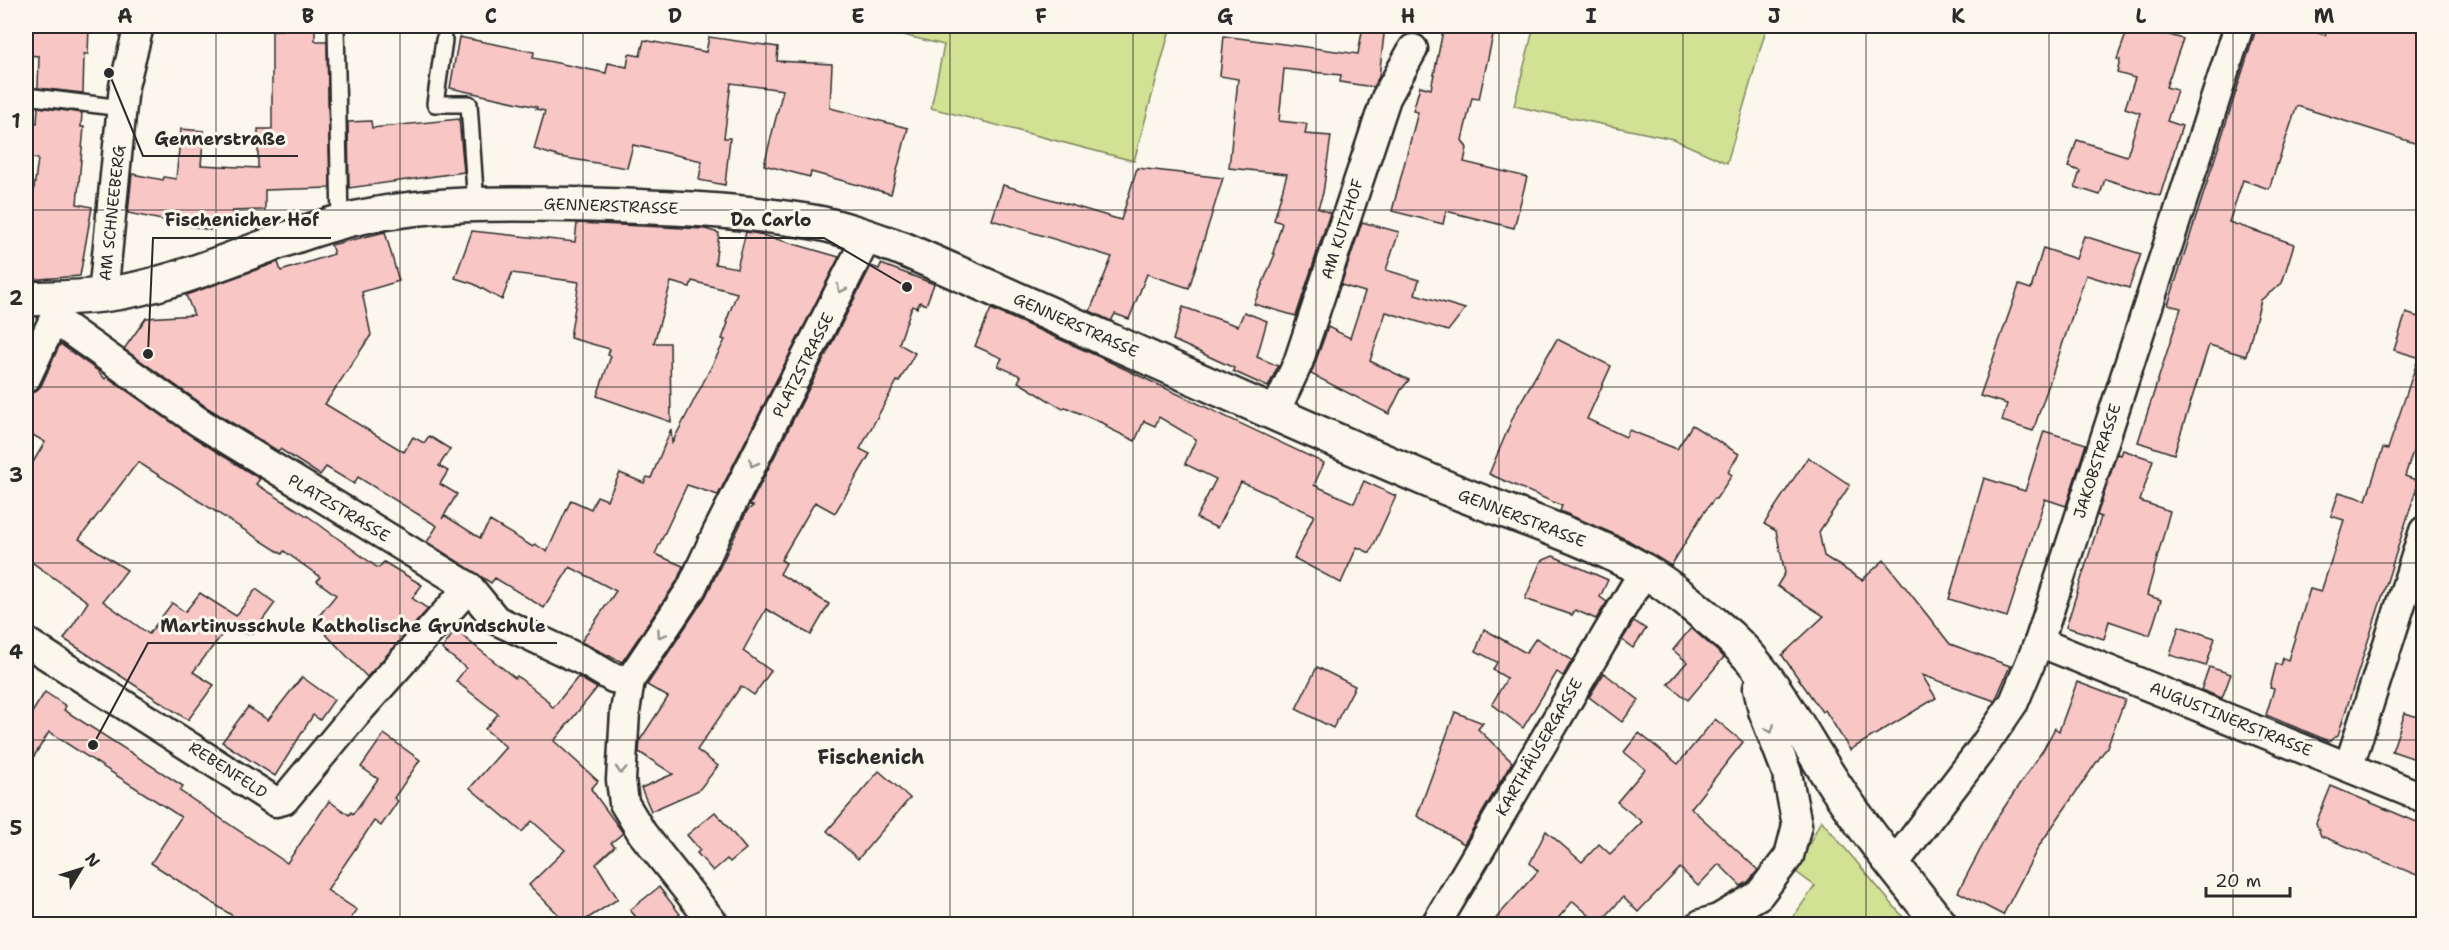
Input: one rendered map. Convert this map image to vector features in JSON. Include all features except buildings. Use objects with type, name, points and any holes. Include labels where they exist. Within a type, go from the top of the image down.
[{"type":"street","name":"AM SCHNEEBERG","points":[[104,295],[124,86],[139,26]]},
{"type":"street","name":"JAKOBSTRASSE","points":[[1893,865],[1984,746],[2014,702],[2038,642],[2239,26]]},
{"type":"street","name":"AM KUTZHOF","points":[[1275,412],[1298,363],[1386,98],[1413,49]]},
{"type":"street","name":"GENNERSTRASSE","points":[[26,299],[57,308],[153,284],[340,222],[419,207],[539,204],[632,206],[815,222],[867,237],[914,254],[1432,482],[1597,547],[1644,571],[1690,603],[1731,639],[1763,674],[1805,735],[1836,786],[1893,865],[1941,924]]},
{"type":"street","name":"PLATZSTRASSE","points":[[714,924],[642,833],[624,803],[621,780],[625,712],[630,680],[691,589],[867,237]]},
{"type":"street","name":"PLATZSTRASSE","points":[[57,308],[199,422],[469,587],[496,620],[584,661],[613,678],[630,680]]},
{"type":"street","points":[[26,378],[57,308]]},
{"type":"street","points":[[2349,766],[2424,531]]},
{"type":"street","name":"KARTHÄUSERGASSE","points":[[1436,924],[1644,571]]},
{"type":"street","name":"REBENFELD","points":[[26,642],[276,802],[284,800],[354,716],[469,587]]},
{"type":"street","name":"AUGUSTINERSTRASSE","points":[[2038,642],[2424,798]]},
{"type":"street","points":[[1704,924],[1718,919],[1759,895],[1789,856],[1797,825],[1787,773],[1763,711],[1758,688],[1763,674]]},
{"type":"lane","points":[[336,26],[340,222]]},
{"type":"lane","points":[[444,40],[435,104],[469,104],[476,206]]},
{"type":"lane","points":[[26,96],[122,108]]},
{"type":"green space","points":[[867,26],[1171,26],[1134,161],[931,108],[944,45]]},
{"type":"green space","points":[[1534,26],[1767,26],[1727,163],[1673,139],[1514,106]]},
{"type":"green space","points":[[1821,820],[1909,924],[1788,924],[1815,886],[1796,872]]},
{"type":"place","name":"Gennerstraße","points":[[109,73]]},
{"type":"place","name":"Da Carlo","points":[[907,287]]},
{"type":"place","name":"Fischenicher Hof","points":[[148,354]]},
{"type":"place","name":"Martinusschule Katholische Grundschule","points":[[93,745]]},
{"type":"district","name":"Fischenich","points":[[871,757]]}]
